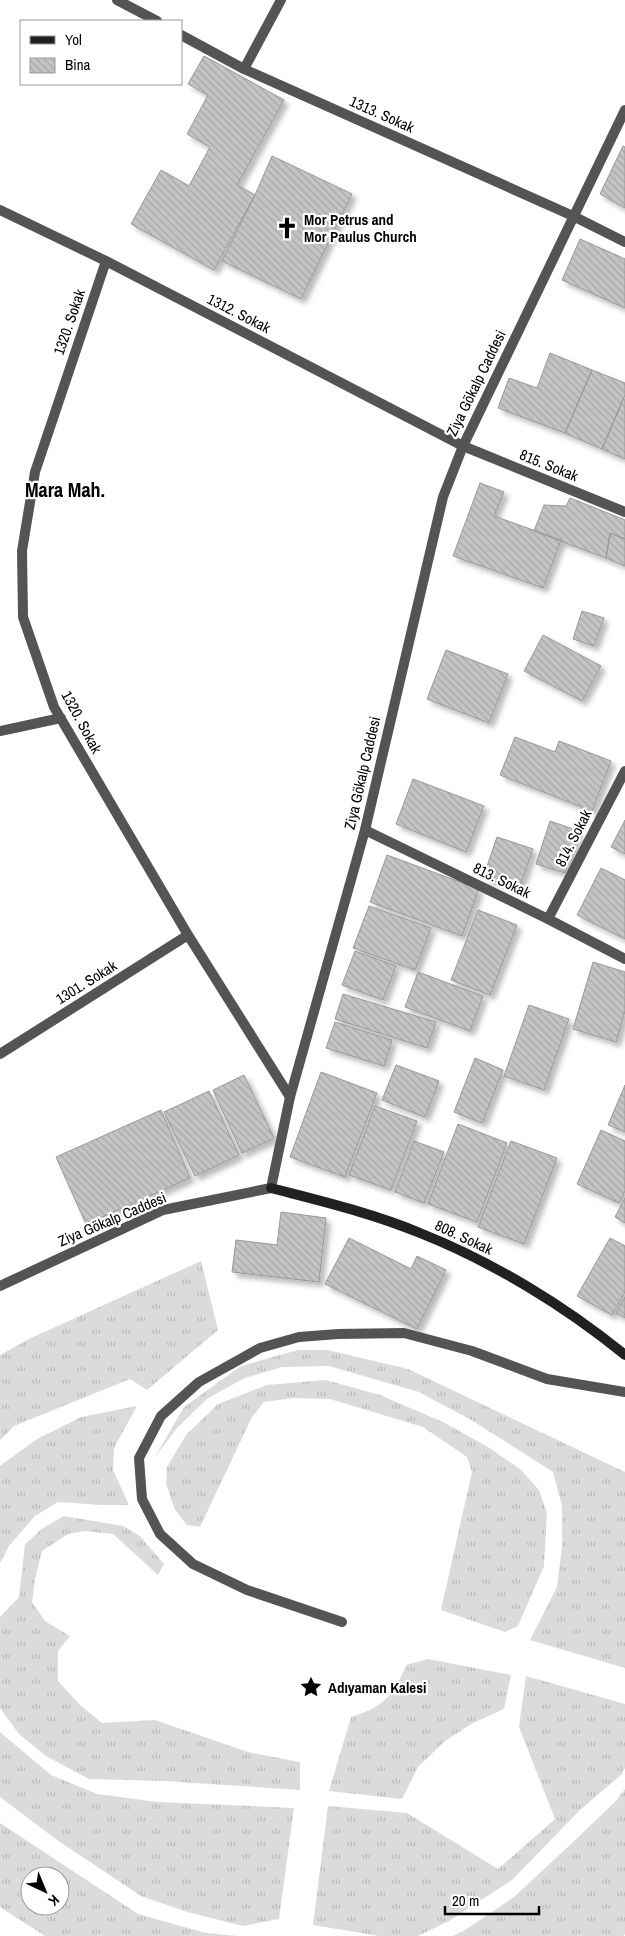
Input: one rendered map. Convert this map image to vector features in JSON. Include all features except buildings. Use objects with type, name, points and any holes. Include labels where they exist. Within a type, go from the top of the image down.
[{"type":"main road","name":"808. Sokak","points":[[271,1188],[350,1209],[411,1230],[506,1273],[602,1337],[625,1356]]},
{"type":"street","points":[[117,0],[154,20]]},
{"type":"street","points":[[244,68],[281,0]]},
{"type":"street","name":"1313. Sokak","points":[[182,35],[244,68],[573,216],[625,242]]},
{"type":"street","name":"Ziya Gökalp Caddesi","points":[[0,1286],[163,1210],[271,1188],[290,1097],[365,830],[443,497],[463,446],[625,110]]},
{"type":"street","name":"1312. Sokak","points":[[0,210],[106,261],[463,446]]},
{"type":"street","name":"1320. Sokak","points":[[106,261],[34,472],[22,551],[23,617],[54,707],[188,935],[290,1097]]},
{"type":"street","name":"815. Sokak","points":[[463,446],[625,512]]},
{"type":"street","points":[[0,731],[61,718]]},
{"type":"street","name":"814. Sokak","points":[[548,919],[625,771]]},
{"type":"street","name":"813. Sokak","points":[[365,830],[548,919],[625,959]]},
{"type":"street","name":"1301. Sokak","points":[[0,1054],[188,935]]},
{"type":"street","points":[[342,1622],[247,1590],[229,1582],[193,1564],[160,1534],[142,1500],[138,1458],[161,1416],[200,1382],[260,1348],[299,1337],[338,1334],[404,1333],[472,1351],[547,1378],[625,1392]]},
{"type":"green space","points":[[201,1261],[218,1330],[147,1390],[130,1379],[14,1426],[0,1440],[0,1355],[31,1338]]},
{"type":"green space","points":[[298,1350],[328,1350],[408,1369],[625,1472],[625,1668],[530,1640],[557,1587],[562,1547],[562,1506],[553,1472],[473,1421],[419,1392],[329,1366],[282,1367],[245,1378],[208,1398],[177,1428],[155,1457],[184,1407],[241,1366]]},
{"type":"green space","points":[[326,1380],[380,1395],[443,1422],[488,1447],[520,1469],[539,1490],[547,1513],[544,1566],[518,1626],[505,1632],[441,1610],[472,1472],[467,1457],[423,1427],[330,1399],[294,1398],[264,1402],[252,1417],[200,1527],[187,1525],[175,1510],[166,1484],[167,1467],[186,1435],[218,1404],[267,1385]]},
{"type":"green space","points":[[137,1406],[114,1448],[113,1470],[129,1505],[58,1502],[35,1516],[9,1546],[0,1563],[0,1466],[37,1439],[81,1417]]},
{"type":"green space","points":[[64,1516],[123,1526],[140,1536],[164,1564],[158,1575],[113,1534],[85,1531],[68,1534],[42,1551],[32,1602],[45,1621],[70,1636],[58,1651],[58,1681],[80,1705],[102,1723],[155,1720],[248,1752],[300,1762],[300,1790],[164,1781],[89,1779],[46,1756],[19,1734],[0,1708],[0,1617],[19,1597],[25,1544],[43,1528]]},
{"type":"green space","points":[[428,1659],[511,1675],[504,1709],[473,1723],[445,1741],[418,1767],[402,1799],[329,1791],[351,1717],[371,1709],[386,1699],[397,1685],[406,1665]]},
{"type":"green space","points":[[526,1676],[625,1704],[625,1767],[622,1774],[579,1811],[512,1880],[449,1921],[418,1936],[379,1936],[313,1925],[328,1806],[407,1813],[498,1869],[555,1819],[519,1727]]},
{"type":"green space","points":[[0,1732],[51,1775],[97,1794],[157,1802],[294,1808],[279,1919],[243,1926],[187,1912],[141,1896],[57,1840],[0,1797]]},
{"type":"green space","points":[[625,1789],[625,1934],[623,1936],[452,1936],[462,1932],[514,1897],[615,1802]]},
{"type":"green space","points":[[0,1823],[65,1866],[20,1866],[20,1916],[70,1916],[70,1869],[138,1914],[206,1933],[238,1936],[45,1936],[0,1907]]},
{"type":"place","name":"Mor Petrus and Mor Paulus Church","points":[[287,228]]},
{"type":"place","name":"Adıyaman Kalesi","points":[[311,1687]]},
{"type":"district","name":"Mara Mah.","points":[[65,489]]}]
